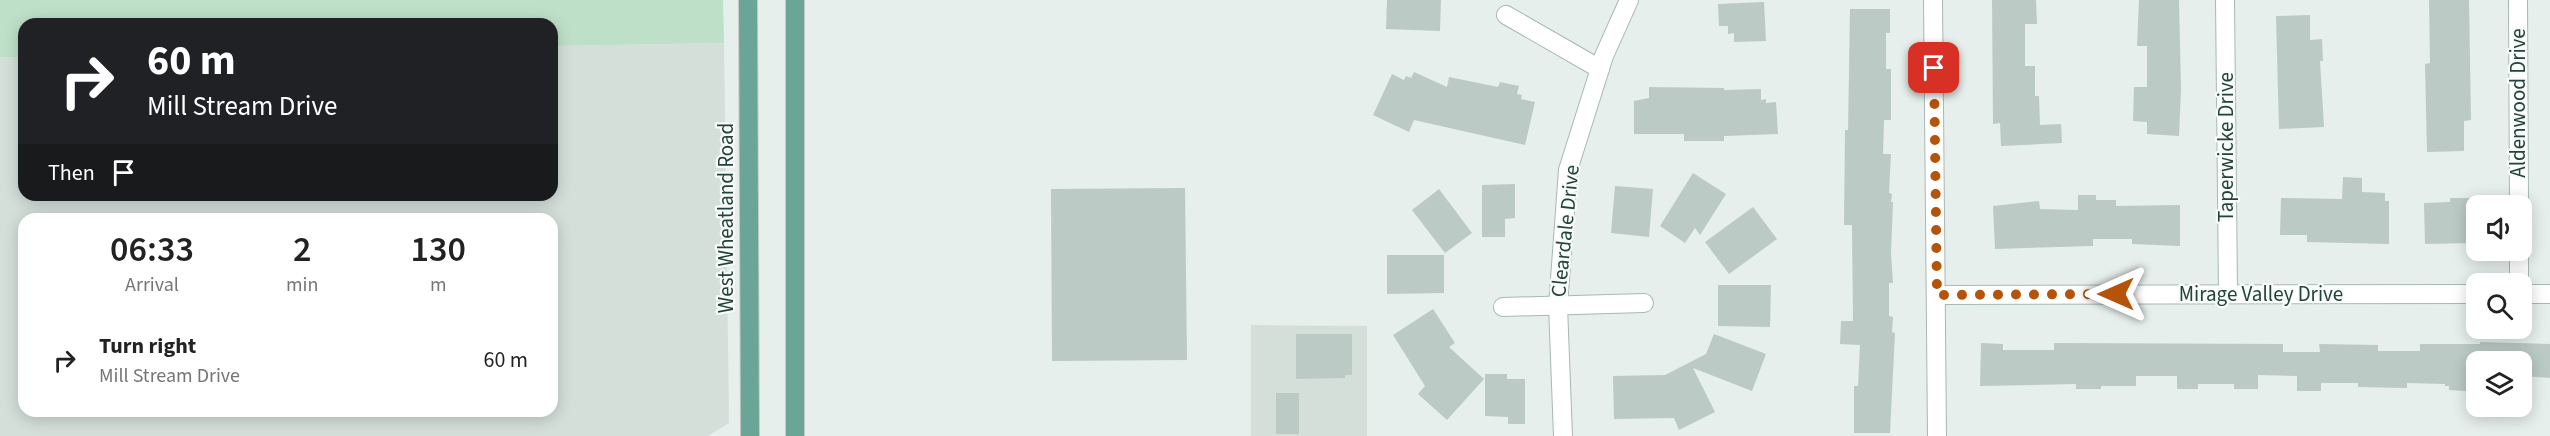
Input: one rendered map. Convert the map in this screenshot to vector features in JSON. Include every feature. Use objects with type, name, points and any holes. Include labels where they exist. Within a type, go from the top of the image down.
[{"type":"main road","name":"West Wheatland Road","points":[[748,0],[750,436]]},
{"type":"main road","points":[[795,0],[795,436]]},
{"type":"street","name":"Cleardale Drive","points":[[1563,436],[1558,306],[1568,170],[1600,69],[1629,0]]},
{"type":"street","points":[[1933,0],[1937,295],[1936,436]]},
{"type":"street","name":"Taperwicke Drive","points":[[2225,0],[2228,294]]},
{"type":"street","name":"Aldenwood Drive","points":[[2518,0],[2519,195]]},
{"type":"street","points":[[1506,15],[1600,69]]},
{"type":"street","name":"Mirage Valley Drive","points":[[1937,295],[2466,294]]},
{"type":"street","points":[[2532,294],[2550,294]]},
{"type":"street","points":[[1503,307],[1644,303]]},
{"type":"shaded area","points":[[724,43],[729,423],[708,436],[0,436],[0,57],[18,57],[18,201],[558,201],[558,46]]},
{"type":"shaded area","points":[[1251,325],[1367,326],[1367,436],[1251,436]]},
{"type":"green space","points":[[0,0],[723,0],[724,43],[558,46],[558,18],[18,18],[18,57],[0,57]]},
{"type":"building","points":[[1387,0],[1441,0],[1440,31],[1386,29]]},
{"type":"building","points":[[1992,0],[2036,0],[2037,24],[2025,24],[2025,66],[2035,66],[2035,96],[2039,96],[2040,125],[2061,124],[2062,143],[2001,146],[2000,123],[1993,124]]},
{"type":"building","points":[[2139,0],[2179,0],[2181,89],[2179,136],[2147,134],[2147,122],[2133,121],[2134,87],[2147,87],[2147,46],[2137,46]]},
{"type":"building","points":[[2429,0],[2469,0],[2471,120],[2464,121],[2464,151],[2427,152],[2425,64],[2430,63]]},
{"type":"building","points":[[1764,2],[1766,41],[1734,42],[1734,33],[1728,34],[1728,26],[1719,26],[1718,4]]},
{"type":"building","points":[[1850,9],[1890,9],[1890,33],[1886,33],[1886,69],[1891,69],[1891,120],[1884,120],[1883,154],[1891,154],[1889,193],[1892,194],[1891,202],[1893,202],[1891,254],[1893,283],[1889,283],[1889,316],[1893,317],[1892,332],[1895,333],[1890,433],[1854,433],[1854,386],[1858,386],[1860,345],[1840,344],[1841,321],[1853,321],[1852,225],[1844,225]]},
{"type":"building","points":[[2310,15],[2310,40],[2322,39],[2323,61],[2320,61],[2324,127],[2279,129],[2276,16]]},
{"type":"building","points":[[1414,72],[1447,87],[1449,77],[1498,87],[1500,82],[1519,86],[1517,94],[1522,95],[1521,99],[1535,102],[1525,145],[1414,120],[1409,132],[1373,115],[1392,74],[1404,80],[1406,76],[1411,78]]},
{"type":"building","points":[[1649,87],[1761,89],[1761,100],[1766,99],[1766,103],[1776,102],[1778,134],[1724,136],[1724,141],[1684,141],[1684,134],[1634,134],[1634,101],[1649,98]]},
{"type":"building","points":[[1693,173],[1726,194],[1700,235],[1695,228],[1685,243],[1660,226]]},
{"type":"building","points":[[2343,177],[2362,178],[2362,192],[2385,193],[2385,201],[2389,201],[2389,244],[2307,242],[2307,235],[2280,235],[2281,198],[2342,199]]},
{"type":"building","points":[[1515,184],[1515,218],[1505,219],[1505,237],[1482,237],[1482,185]]},
{"type":"building","points":[[1615,186],[1653,189],[1649,237],[1611,233]]},
{"type":"building","points":[[1185,188],[1187,360],[1052,361],[1051,189]]},
{"type":"building","points":[[1439,189],[1472,233],[1445,253],[1412,210]]},
{"type":"building","points":[[2078,195],[2096,195],[2096,200],[2116,200],[2116,206],[2180,205],[2180,246],[2132,244],[2132,239],[2093,239],[2093,246],[1995,249],[1993,206],[2039,201],[2040,209],[2078,210]]},
{"type":"building","points":[[2450,198],[2466,198],[2466,243],[2425,244],[2424,203],[2450,202]]},
{"type":"building","points":[[1753,207],[1777,239],[1729,274],[1705,242]]},
{"type":"building","points":[[1387,255],[1444,255],[1444,293],[1387,294]]},
{"type":"building","points":[[1718,285],[1771,285],[1770,327],[1718,326]]},
{"type":"building","points":[[1433,309],[1455,343],[1449,347],[1484,379],[1447,420],[1418,394],[1425,386],[1393,335]]},
{"type":"building","points":[[1296,334],[1352,334],[1352,375],[1345,375],[1345,378],[1296,379]]},
{"type":"building","points":[[1714,334],[1766,354],[1752,391],[1693,368],[1715,412],[1679,430],[1674,418],[1614,419],[1613,376],[1665,375],[1706,354]]},
{"type":"building","points":[[2480,342],[2550,344],[2550,378],[2532,377],[2532,351],[2466,351],[2466,391],[2449,390],[2449,386],[2445,384],[2407,383],[2407,388],[2358,387],[2358,383],[2321,383],[2321,391],[2297,391],[2297,376],[2258,375],[2258,389],[2234,389],[2234,384],[2198,384],[2198,389],[2177,389],[2177,376],[2136,376],[2136,386],[2101,386],[2101,389],[2076,389],[2076,384],[1980,386],[1981,343],[2003,344],[2003,350],[2054,350],[2054,343],[2283,344],[2283,352],[2320,352],[2319,344],[2378,345],[2378,351],[2420,351],[2420,344],[2480,344]]},
{"type":"building","points":[[1485,374],[1507,374],[1507,379],[1525,379],[1525,424],[1508,424],[1508,417],[1485,416]]},
{"type":"building","points":[[1276,393],[1299,393],[1299,434],[1276,434]]},
{"type":"route","points":[[1934,68],[1937,295],[2116,294]]}]
